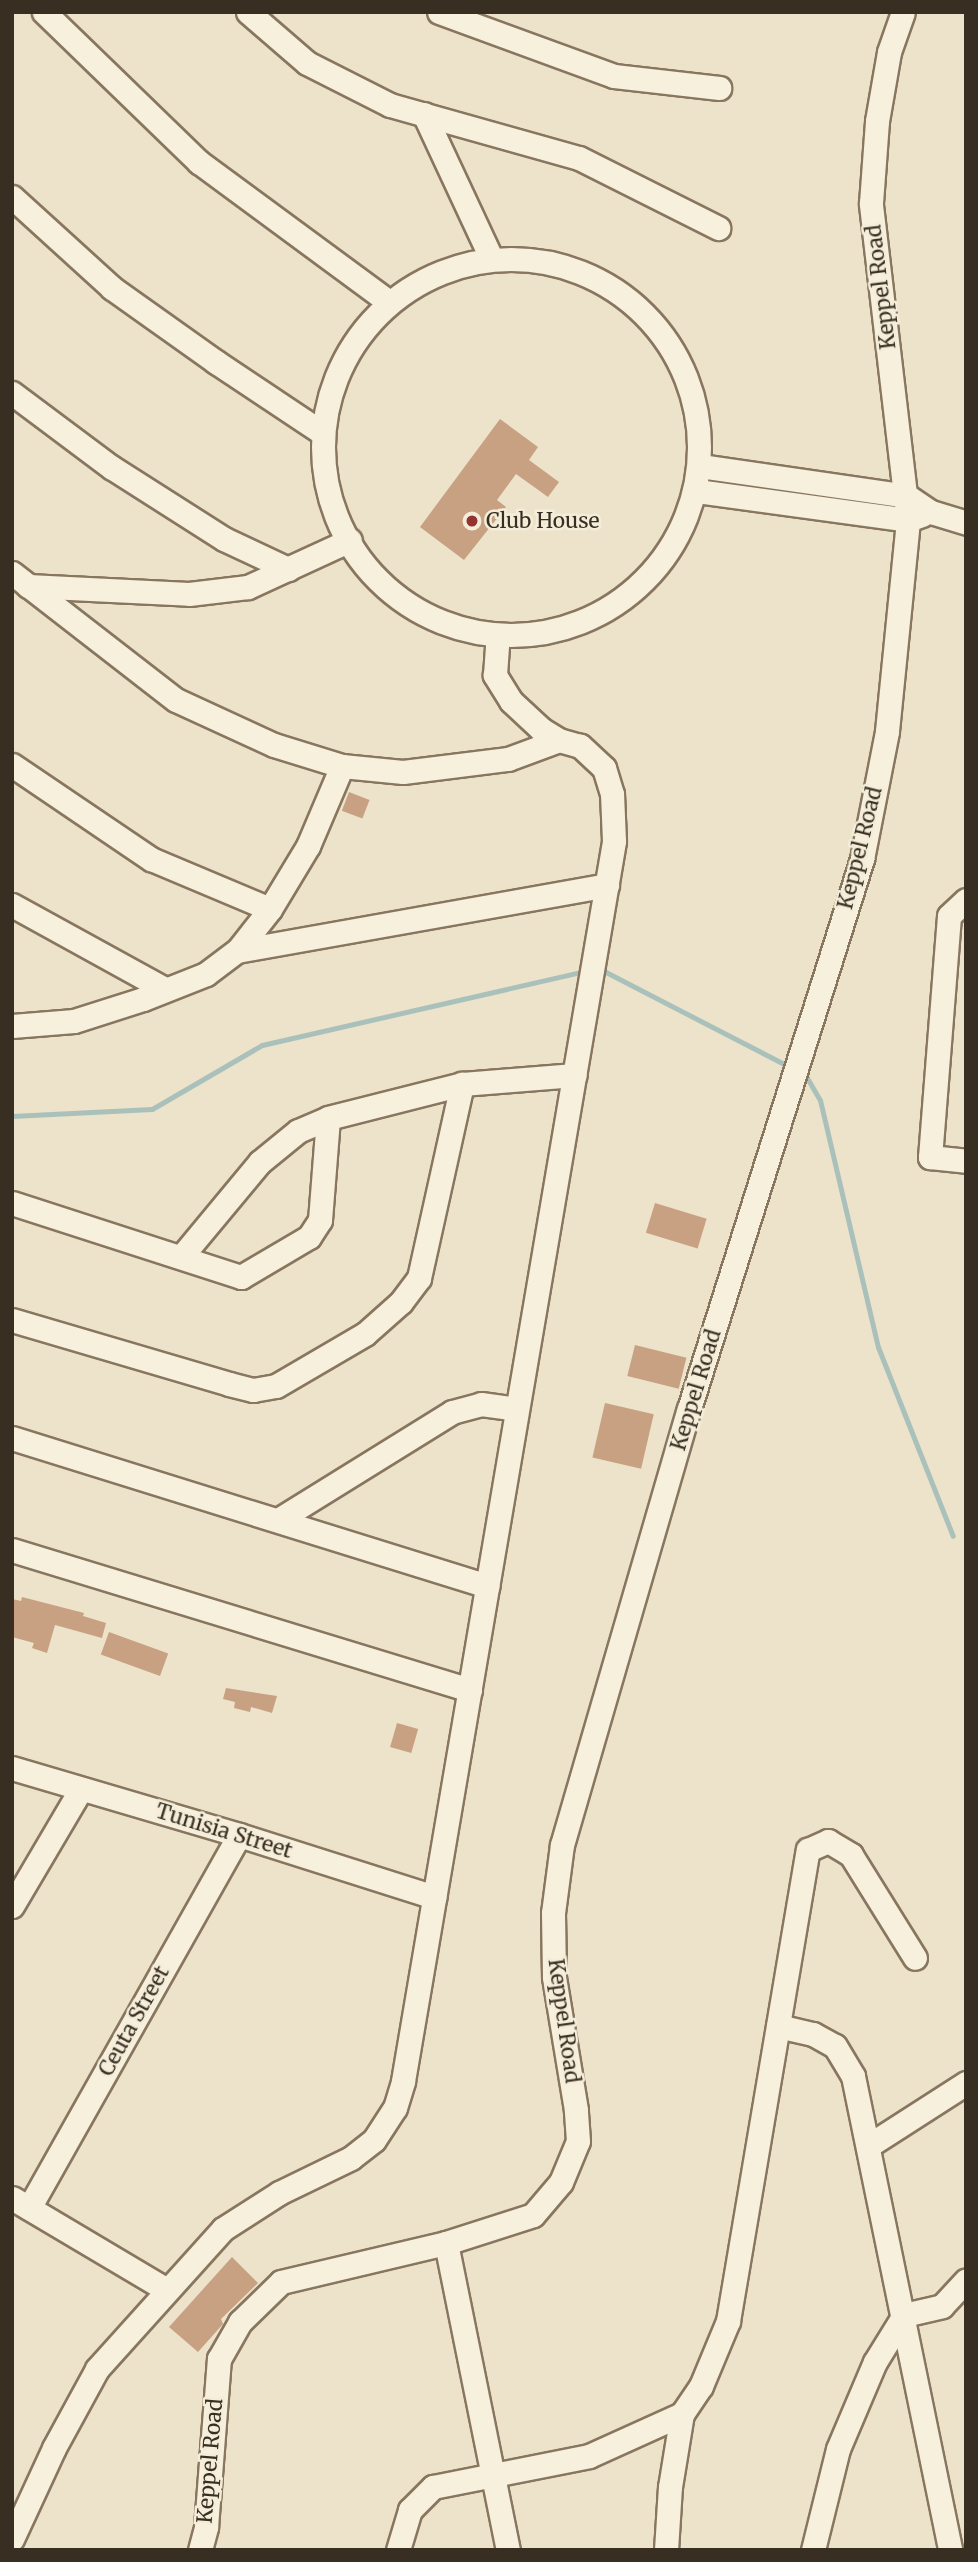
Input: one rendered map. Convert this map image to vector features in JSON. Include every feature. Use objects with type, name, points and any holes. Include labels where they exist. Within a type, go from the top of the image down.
[{"type":"street","points":[[44,12],[200,162],[389,302]]},
{"type":"street","points":[[248,12],[307,64],[390,105],[579,158],[718,228]]},
{"type":"street","points":[[439,12],[614,76],[719,88]]},
{"type":"street","name":"Keppel Road","points":[[200,2550],[206,2527],[219,2359],[240,2322],[281,2282],[446,2243],[533,2215],[561,2182],[578,2141],[576,2110],[554,1977],[553,1913],[562,1845],[689,1409],[862,859],[885,744],[896,664],[908,520],[871,203],[877,121],[889,52],[903,12]]},
{"type":"street","points":[[424,114],[491,258]]},
{"type":"street","points":[[12,197],[112,288],[321,432]]},
{"type":"street","points":[[491,258],[556,264],[598,281],[636,308],[681,368],[700,432],[697,491],[678,541],[651,579],[591,621],[542,635],[498,636],[434,618],[381,581],[356,551],[328,494],[321,432],[335,371],[375,311],[445,267],[491,258]]},
{"type":"street","points":[[12,393],[111,467],[225,539],[288,569]]},
{"type":"street","points":[[700,466],[907,496],[931,512],[966,523]]},
{"type":"street","points":[[767,501],[772,477]]},
{"type":"street","points":[[697,491],[908,520],[931,512]]},
{"type":"street","points":[[20,579],[189,594],[248,587],[350,540]]},
{"type":"street","points":[[20,579],[176,700],[274,745],[342,766],[416,770],[508,759],[559,740]]},
{"type":"street","points":[[12,2539],[54,2448],[97,2369],[223,2229],[279,2193],[351,2158],[374,2140],[395,2108],[403,2081],[614,841],[612,794],[604,768],[580,746],[559,740],[541,729],[511,701],[495,676],[498,636]]},
{"type":"street","points":[[12,765],[151,859],[270,909]]},
{"type":"street","points":[[12,1026],[74,1021],[206,974],[237,951],[270,909],[308,846],[342,766]]},
{"type":"street","points":[[237,951],[607,885]]},
{"type":"street","points":[[966,900],[949,916],[930,1157],[966,1161]]},
{"type":"street","points":[[12,905],[165,989]]},
{"type":"street","points":[[181,1257],[260,1162],[298,1131],[328,1118],[462,1084],[575,1075]]},
{"type":"street","points":[[12,1320],[253,1390],[276,1386],[365,1334],[401,1301],[419,1278],[462,1084]]},
{"type":"street","points":[[12,1203],[241,1277],[309,1237],[320,1220],[328,1118]]},
{"type":"street","points":[[278,1520],[452,1412],[481,1404],[517,1409]]},
{"type":"street","points":[[12,1438],[487,1586]]},
{"type":"street","points":[[12,1550],[470,1690]]},
{"type":"street","name":"Tunisia Street","points":[[12,1768],[239,1835],[434,1897]]},
{"type":"street","points":[[12,1906],[81,1789]]},
{"type":"street","name":"Ceuta Street","points":[[20,2203],[239,1835]]},
{"type":"street","points":[[666,2550],[670,2487],[682,2414],[701,2386],[728,2321],[808,1850],[828,1841],[851,1856],[915,1958]]},
{"type":"street","points":[[778,2026],[813,2034],[835,2046],[853,2076],[950,2550]]},
{"type":"street","points":[[868,2146],[966,2082]]},
{"type":"street","points":[[20,2203],[167,2290]]},
{"type":"street","points":[[446,2243],[495,2475],[508,2550]]},
{"type":"street","points":[[813,2550],[838,2449],[874,2362],[904,2315],[942,2306],[966,2280]]},
{"type":"street","points":[[398,2550],[410,2510],[433,2487],[589,2456],[682,2414]]},
{"type":"building","points":[[500,419],[538,447],[529,460],[559,482],[548,497],[516,474],[497,500],[506,507],[464,560],[420,527]]},
{"type":"building","points":[[349,792],[370,800],[362,819],[342,811]]},
{"type":"building","points":[[655,1203],[707,1219],[698,1248],[646,1233]]},
{"type":"building","points":[[635,1345],[686,1358],[679,1389],[627,1376]]},
{"type":"building","points":[[605,1403],[654,1414],[641,1469],[592,1458]]},
{"type":"building","points":[[22,1597],[84,1613],[83,1616],[106,1623],[102,1638],[55,1625],[47,1653],[32,1648],[34,1643],[12,1637],[12,1599],[21,1601]]},
{"type":"building","points":[[109,1632],[168,1654],[160,1676],[101,1655]]},
{"type":"building","points":[[226,1688],[277,1696],[272,1713],[251,1707],[250,1712],[234,1708],[235,1702],[223,1699]]},
{"type":"building","points":[[397,1723],[418,1729],[411,1753],[390,1747]]},
{"type":"building","points":[[232,2257],[258,2283],[221,2319],[223,2324],[198,2352],[169,2327]]},
{"type":"waterway","points":[[598,968],[792,1068]]},
{"type":"waterway","points":[[12,1116],[152,1109],[262,1045],[585,971]]},
{"type":"waterway","points":[[800,1073],[806,1076],[820,1100],[878,1347],[953,1536]]},
{"type":"place","name":"Club House","points":[[472,521]]}]
